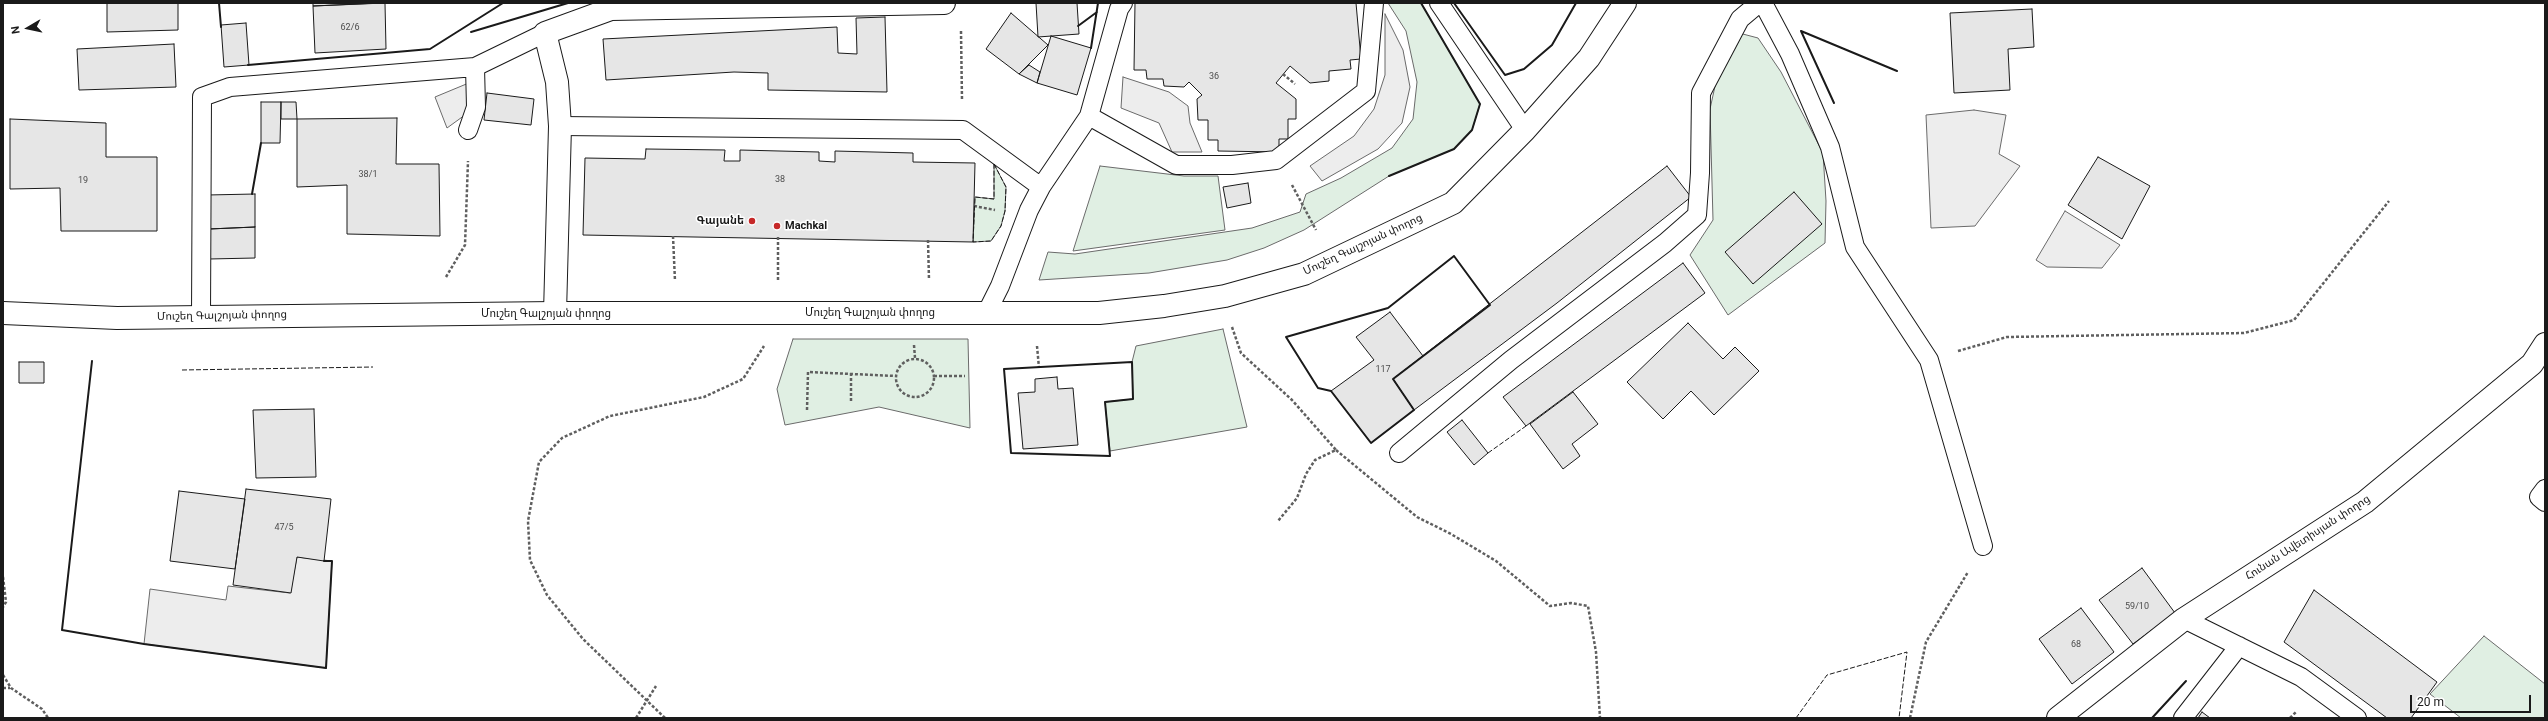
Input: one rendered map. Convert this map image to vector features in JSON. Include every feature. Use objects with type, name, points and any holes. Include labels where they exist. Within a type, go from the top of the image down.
[{"type":"street","points":[[555,313],[560,126],[556,82],[545,32],[611,9],[944,3]]},
{"type":"street","name":"Մուշեղ Գալշոյան փողոց","points":[[3,313],[117,318],[555,313],[1099,313],[1164,306],[1225,296],[1304,274],[1453,203],[1525,130],[1589,58],[1625,3]]},
{"type":"street","name":"Հունան Ավետիսյան փողոց","points":[[2058,718],[2184,619],[2365,502],[2539,367],[2545,344]]},
{"type":"lane","points":[[986,314],[1000,286],[1029,210],[1041,187],[1089,116],[1119,9],[1123,3]]},
{"type":"lane","points":[[1089,116],[1176,165],[1232,165],[1276,160],[1366,90],[1374,3]]},
{"type":"lane","points":[[1439,3],[1525,130]]},
{"type":"lane","points":[[1399,453],[1511,360],[1665,243],[1697,215],[1700,173],[1701,93],[1740,19],[1759,3]]},
{"type":"lane","points":[[1763,3],[1790,54],[1830,147],[1855,247],[1929,360],[1983,546]]},
{"type":"lane","points":[[201,316],[202,97],[230,87],[475,67],[545,32]]},
{"type":"lane","points":[[468,130],[476,106],[475,67]]},
{"type":"lane","points":[[560,126],[963,130],[1041,187]]},
{"type":"lane","points":[[2545,489],[2539,497],[2545,502]]},
{"type":"lane","points":[[2184,619],[2301,677],[2357,718]]},
{"type":"lane","points":[[2184,718],[2239,646]]},
{"type":"path","points":[[961,27],[963,130]]},
{"type":"path","points":[[1283,74],[1295,84]]},
{"type":"path","points":[[446,277],[465,245],[468,214],[468,130]]},
{"type":"path","points":[[1276,160],[1291,182],[1316,230]]},
{"type":"path","points":[[1929,360],[2007,337],[2244,334],[2294,320],[2389,201]]},
{"type":"path","points":[[974,206],[989,209]]},
{"type":"path","points":[[672,313],[675,284],[673,236]]},
{"type":"path","points":[[665,718],[646,702],[583,639],[547,594],[530,560],[528,521],[539,462],[562,438],[610,416],[704,397],[743,379],[763,348],[778,313],[778,237]]},
{"type":"path","points":[[1225,296],[1241,353],[1292,400],[1336,450],[1417,517],[1451,534],[1496,561],[1550,606],[1571,603],[1588,606],[1596,652],[1600,718]]},
{"type":"path","points":[[1036,339],[1039,368]]},
{"type":"path","points":[[914,340],[915,358]]},
{"type":"path","points":[[915,358],[923,360],[931,366],[934,376],[933,385],[927,393],[919,397],[908,396],[899,390],[896,376],[903,362],[915,358]]},
{"type":"path","points":[[807,410],[808,372],[896,376]]},
{"type":"path","points":[[851,374],[851,401]]},
{"type":"path","points":[[934,376],[965,376]]},
{"type":"path","points":[[1278,521],[1297,498],[1306,474],[1315,460],[1336,450]]},
{"type":"path","points":[[1910,718],[1926,642],[1983,546]]},
{"type":"path","points":[[3,577],[6,602],[3,607]]},
{"type":"path","points":[[3,675],[11,688],[42,709],[48,718]]},
{"type":"path","points":[[636,718],[656,686]]},
{"type":"path","points":[[3,688],[11,688]]},
{"type":"green space","points":[[1388,3],[1421,3],[1480,104],[1472,130],[1454,149],[1389,176],[1304,230],[1264,248],[1227,260],[1149,273],[1039,280],[1048,252],[1075,254],[1252,228],[1300,212],[1306,194],[1341,178],[1392,148],[1413,119],[1417,82],[1406,31]]},
{"type":"green space","points":[[1739,33],[1758,38],[1781,72],[1823,153],[1826,201],[1825,243],[1728,315],[1690,255],[1713,220],[1710,109],[1717,77]]},
{"type":"green space","points":[[994,164],[1006,187],[1005,211],[1001,226],[991,241],[973,242],[975,197],[994,199]]},
{"type":"green space","points":[[1100,166],[1184,176],[1218,176],[1225,230],[1073,251]]},
{"type":"green space","points":[[1223,329],[1247,427],[1110,451],[1105,402],[1133,399],[1132,362],[1136,346]]},
{"type":"green space","points":[[793,339],[968,339],[970,428],[879,407],[785,425],[777,389]]},
{"type":"green space","points":[[2484,636],[2545,684],[2545,718],[2461,718],[2430,694]]},
{"type":"shaded area","points":[[1385,14],[1403,50],[1410,87],[1402,123],[1378,149],[1322,181],[1310,166],[1354,136],[1374,109],[1385,75]]},
{"type":"shaded area","points":[[1123,77],[1169,92],[1188,106],[1190,123],[1202,152],[1172,152],[1159,123],[1121,108]]},
{"type":"shaded area","points":[[476,80],[476,107],[447,128],[435,97]]},
{"type":"shaded area","points":[[1974,110],[2006,115],[1999,154],[2020,166],[1975,226],[1931,228],[1926,115]]},
{"type":"shaded area","points":[[2065,211],[2120,245],[2102,268],[2047,267],[2036,260]]},
{"type":"shaded area","points":[[297,557],[332,561],[326,668],[144,644],[150,589],[226,600],[228,586],[290,593]]},
{"type":"building","points":[[107,3],[178,3],[178,30],[107,32]]},
{"type":"building","points":[[313,3],[379,3],[313,6]]},
{"type":"building","points":[[385,3],[386,49],[315,53],[313,6]]},
{"type":"building","points":[[1036,3],[1077,3],[1079,34],[1038,37]]},
{"type":"building","points":[[1135,3],[1356,3],[1361,59],[1350,60],[1351,69],[1329,71],[1329,81],[1310,83],[1290,66],[1276,83],[1296,99],[1296,119],[1288,119],[1288,139],[1279,139],[1279,152],[1218,151],[1218,140],[1208,140],[1208,120],[1198,120],[1197,99],[1202,95],[1189,82],[1184,87],[1164,86],[1163,79],[1147,79],[1146,70],[1134,70]]},
{"type":"building","points":[[2032,9],[2034,47],[2008,49],[2010,90],[1954,93],[1950,13]]},
{"type":"building","points":[[1011,13],[1048,45],[1019,74],[986,49]]},
{"type":"building","points":[[885,17],[887,92],[768,90],[768,73],[734,72],[606,80],[603,39],[837,27],[838,53],[857,54],[856,18]]},
{"type":"building","points":[[246,23],[249,65],[224,67],[221,25]]},
{"type":"building","points":[[1051,36],[1091,48],[1077,95],[1037,83]]},
{"type":"building","points":[[174,44],[176,87],[79,90],[77,49]]},
{"type":"building","points":[[1029,65],[1040,72],[1037,83],[1019,74]]},
{"type":"building","points":[[487,93],[534,99],[531,125],[484,120]]},
{"type":"building","points":[[261,102],[281,102],[280,143],[261,143]]},
{"type":"building","points":[[281,102],[296,102],[297,119],[281,119]]},
{"type":"building","points":[[397,118],[396,164],[439,164],[440,236],[347,234],[347,185],[297,187],[297,119]]},
{"type":"building","points":[[10,119],[106,123],[106,157],[157,157],[157,231],[61,231],[60,188],[10,189]]},
{"type":"building","points":[[646,149],[725,150],[724,161],[740,161],[740,150],[819,152],[819,161],[835,162],[835,151],[913,153],[913,162],[975,163],[973,242],[583,235],[585,158],[645,159]]},
{"type":"building","points":[[2098,157],[2150,186],[2122,239],[2068,205]]},
{"type":"building","points":[[1667,166],[1691,197],[1557,303],[1414,410],[1393,379]]},
{"type":"building","points":[[1248,183],[1251,203],[1227,208],[1223,187]]},
{"type":"building","points":[[1794,192],[1822,224],[1753,284],[1725,252]]},
{"type":"building","points":[[255,194],[255,227],[209,229],[207,195]]},
{"type":"building","points":[[255,227],[255,258],[209,259],[209,229]]},
{"type":"building","points":[[1683,263],[1705,293],[1526,426],[1503,397]]},
{"type":"building","points":[[1390,312],[1423,356],[1393,379],[1414,410],[1371,443],[1331,391],[1374,360],[1356,337]]},
{"type":"building","points":[[1688,323],[1723,359],[1735,347],[1759,371],[1714,415],[1691,391],[1663,419],[1627,382]]},
{"type":"building","points":[[19,362],[44,362],[44,383],[19,383]]},
{"type":"building","points":[[1057,377],[1058,389],[1073,388],[1078,445],[1023,449],[1018,393],[1035,392],[1035,379]]},
{"type":"building","points":[[1573,392],[1598,424],[1572,444],[1580,456],[1563,469],[1530,424]]},
{"type":"building","points":[[314,409],[316,477],[256,478],[253,410]]},
{"type":"building","points":[[1462,420],[1488,453],[1474,465],[1447,432]]},
{"type":"building","points":[[246,489],[331,499],[324,561],[297,557],[291,593],[233,585]]},
{"type":"building","points":[[179,491],[245,499],[235,569],[170,561]]},
{"type":"building","points":[[2142,568],[2175,613],[2133,644],[2099,600]]},
{"type":"building","points":[[2314,590],[2437,682],[2411,718],[2387,718],[2284,642]]},
{"type":"building","points":[[2081,608],[2114,652],[2072,684],[2039,639]]},
{"type":"building","points":[[2202,712],[2210,718],[2198,718]]},
{"type":"fence","points":[[994,164],[1006,187],[1005,211],[1001,226],[991,241],[973,242],[975,197],[994,199],[994,164]]},
{"type":"fence","points":[[182,370],[373,367]]},
{"type":"fence","points":[[1488,453],[1526,426]]},
{"type":"fence","points":[[1796,718],[1827,675],[1907,652],[1899,718]]},
{"type":"wall","points":[[219,3],[221,27]]},
{"type":"wall","points":[[248,65],[430,49],[503,3]]},
{"type":"wall","points":[[471,32],[568,3]]},
{"type":"wall","points":[[1091,48],[1098,3]]},
{"type":"wall","points":[[1389,176],[1454,149],[1472,130],[1480,104],[1421,3]]},
{"type":"wall","points":[[1454,3],[1505,75],[1524,69],[1552,45],[1576,3]]},
{"type":"wall","points":[[1078,26],[1097,12]]},
{"type":"wall","points":[[1834,103],[1801,31],[1897,71]]},
{"type":"wall","points":[[252,194],[261,143]]},
{"type":"wall","points":[[1454,256],[1490,305],[1393,379],[1414,410],[1371,443],[1331,391],[1318,388],[1286,337],[1388,308],[1454,256]]},
{"type":"wall","points":[[92,361],[62,630],[144,644],[326,668],[332,561],[324,561]]},
{"type":"wall","points":[[1132,362],[1133,399],[1105,402],[1110,456],[1011,453],[1004,369],[1132,362]]},
{"type":"wall","points":[[2152,718],[2186,681]]},
{"type":"place","name":"Գայանե","points":[[752,221]]},
{"type":"place","name":"Machkal","points":[[777,226]]}]
